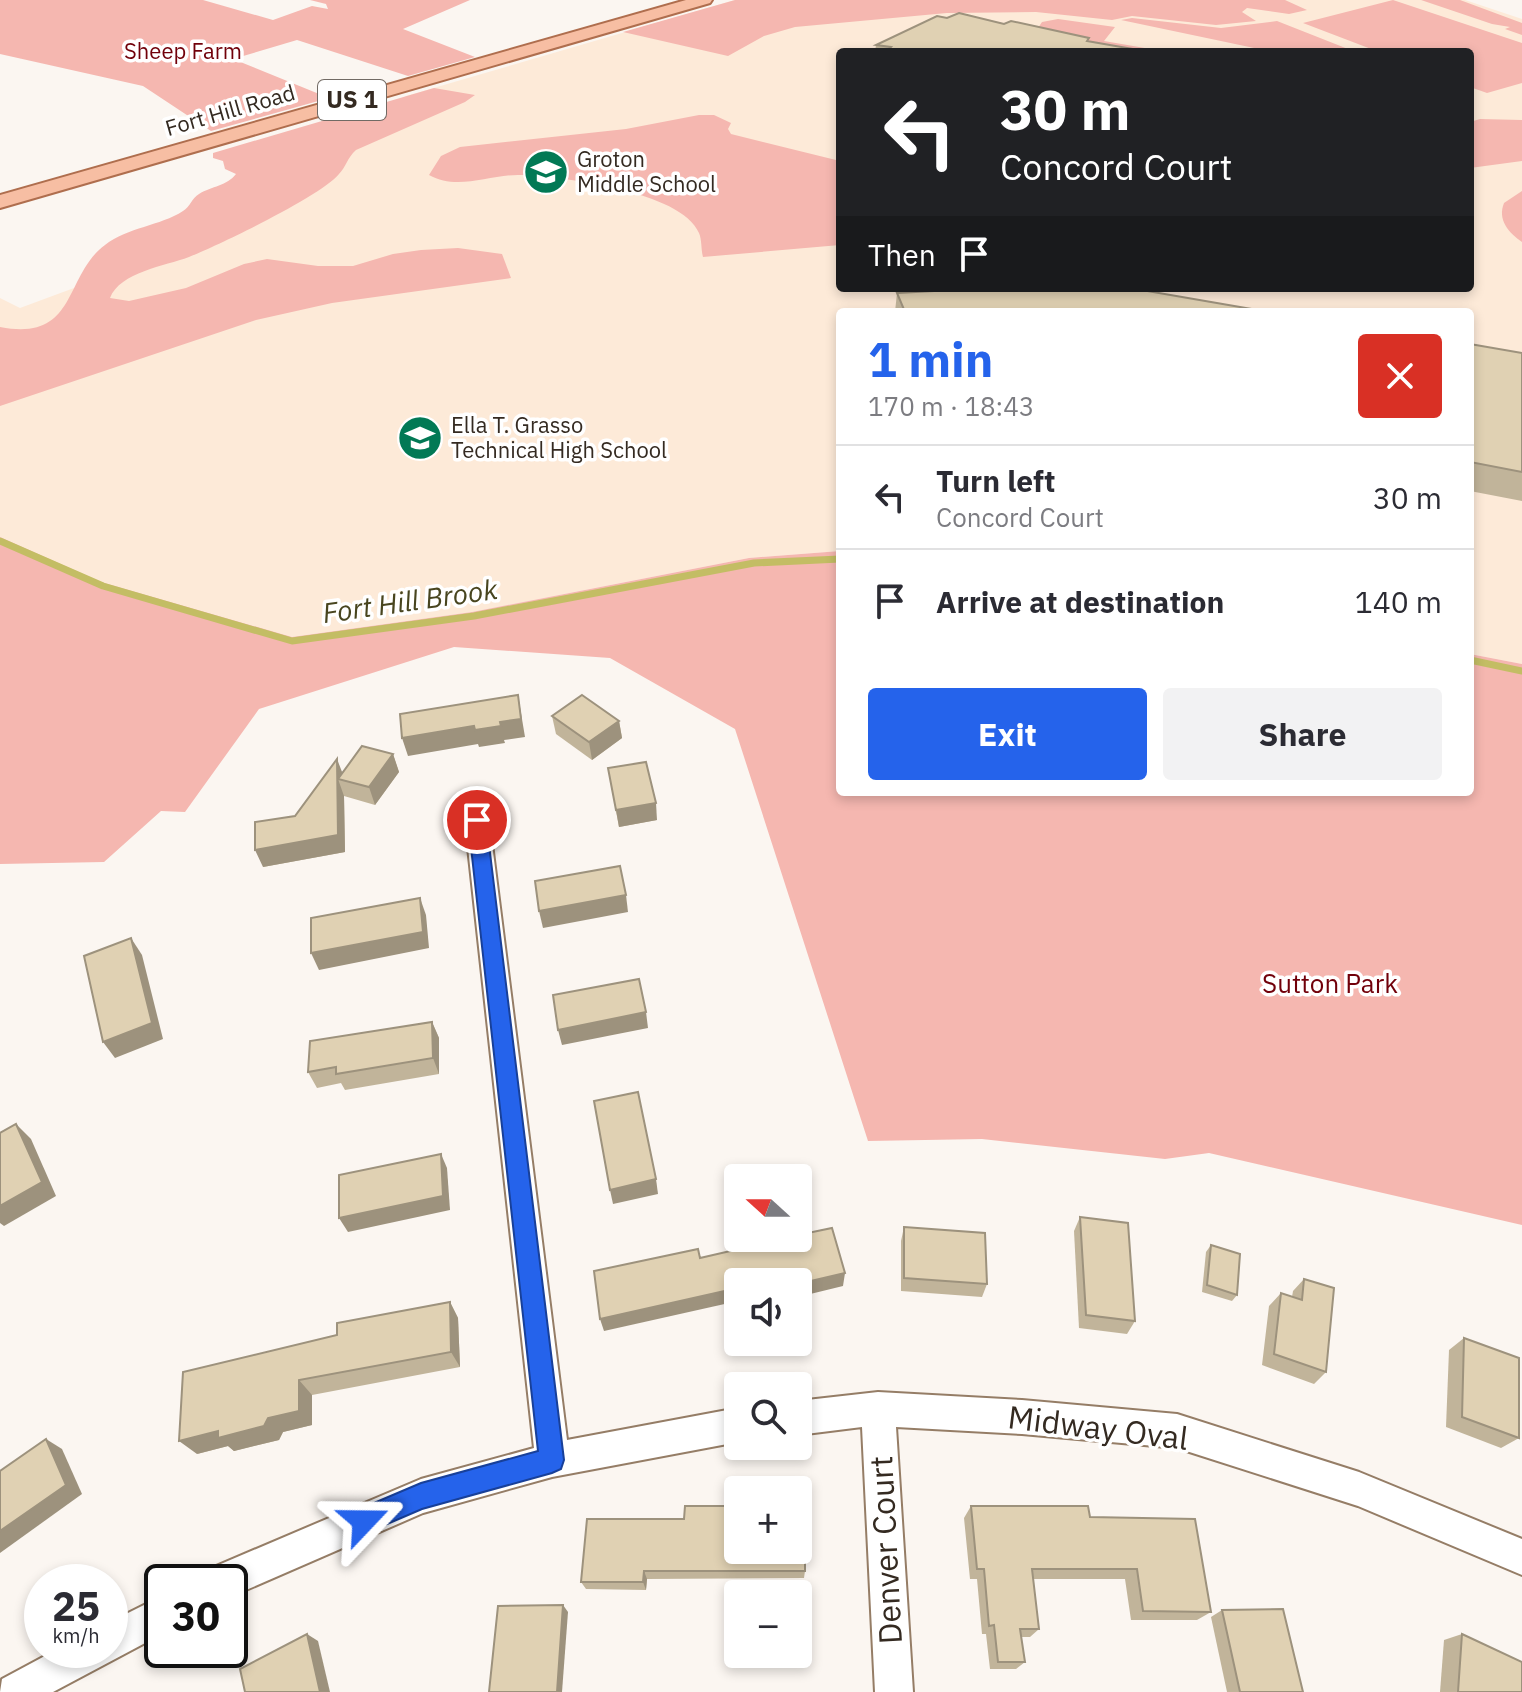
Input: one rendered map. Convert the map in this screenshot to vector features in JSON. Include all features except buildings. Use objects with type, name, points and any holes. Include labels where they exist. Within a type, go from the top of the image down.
[{"type":"main road","name":"Fort Hill Road","points":[[0,202],[704,0]]},
{"type":"street","points":[[477,820],[552,1460]]},
{"type":"street","name":"Midway Oval","points":[[812,1416],[878,1409],[1022,1417],[1177,1431],[1359,1489],[1522,1557]]},
{"type":"street","name":"Denver Court","points":[[878,1409],[894,1692]]},
{"type":"street","points":[[248,1571],[421,1496],[552,1460],[724,1428]]},
{"type":"street","points":[[15,1692],[60,1668]]},
{"type":"shaded area","name":"Ella T. Grasso Technical High School","points":[[735,0],[1465,0],[1522,19],[1522,664],[1474,655],[1474,308],[836,308],[836,551],[749,558],[472,612],[292,637],[101,582],[0,537],[0,298],[20,308],[163,255],[406,96]]},
{"type":"green space","name":"Sheep Farm","points":[[0,0],[203,0],[273,20],[312,6],[328,9],[326,4],[310,0],[470,0],[403,29],[475,57],[408,76],[297,40],[233,59],[329,98],[211,131],[143,86],[0,54]]},
{"type":"green space","points":[[735,0],[1285,0],[1307,10],[1289,14],[1247,8],[1242,12],[1256,21],[1216,25],[1132,16],[1112,20],[1036,12],[947,13],[795,27],[764,36],[728,56],[623,32]]},
{"type":"green space","points":[[1393,0],[1522,43],[1522,83],[1487,93],[1474,88],[1474,48],[1369,48],[1303,23]]},
{"type":"green space","points":[[1421,0],[1460,0],[1522,23],[1522,35],[1505,29],[1510,27]]},
{"type":"green space","points":[[1132,18],[1221,28],[1277,21],[1345,48],[1254,48],[1121,20]]},
{"type":"green space","points":[[1058,19],[1115,27],[1104,41],[1145,48],[1120,48],[1049,35],[1038,28],[1042,22]]},
{"type":"green space","points":[[434,88],[475,95],[356,150],[339,174],[312,195],[203,251],[133,276],[115,289],[110,298],[129,301],[186,288],[244,264],[267,259],[318,266],[353,266],[393,254],[458,248],[502,254],[511,278],[332,303],[256,320],[0,406],[0,327],[25,329],[43,325],[56,316],[92,258],[105,245],[124,234],[174,216],[199,194],[232,178],[236,174],[225,169],[223,161],[213,158],[213,153]]},
{"type":"green space","points":[[714,115],[731,123],[728,129],[731,134],[836,160],[836,245],[703,257],[699,233],[688,218],[645,196],[589,183],[537,176],[450,182],[429,175],[441,156],[460,147],[626,129]]},
{"type":"green space","points":[[1522,120],[1522,161],[1474,167],[1474,121]]},
{"type":"green space","points":[[1522,191],[1522,242],[1509,230],[1503,220],[1502,209],[1504,203]]},
{"type":"green space","name":"Sutton Park","points":[[0,537],[101,582],[292,637],[472,612],[749,558],[836,551],[836,796],[1474,796],[1474,655],[1522,664],[1522,1225],[1209,1153],[1165,1159],[982,1139],[868,1141],[735,729],[610,658],[454,647],[259,709],[185,812],[161,811],[104,862],[0,864]]},
{"type":"waterway","name":"Fort Hill Brook","points":[[0,541],[103,586],[292,641],[474,616],[754,563],[836,559]]},
{"type":"waterway","name":"Fort Hill Brook","points":[[1474,661],[1522,671]]},
{"type":"place","name":"Groton Middle School","points":[[546,172]]},
{"type":"place","name":"Ella T. Grasso Technical High School","points":[[420,438]]},
{"type":"route","points":[[364,1521],[421,1496],[552,1460],[477,820]]}]
